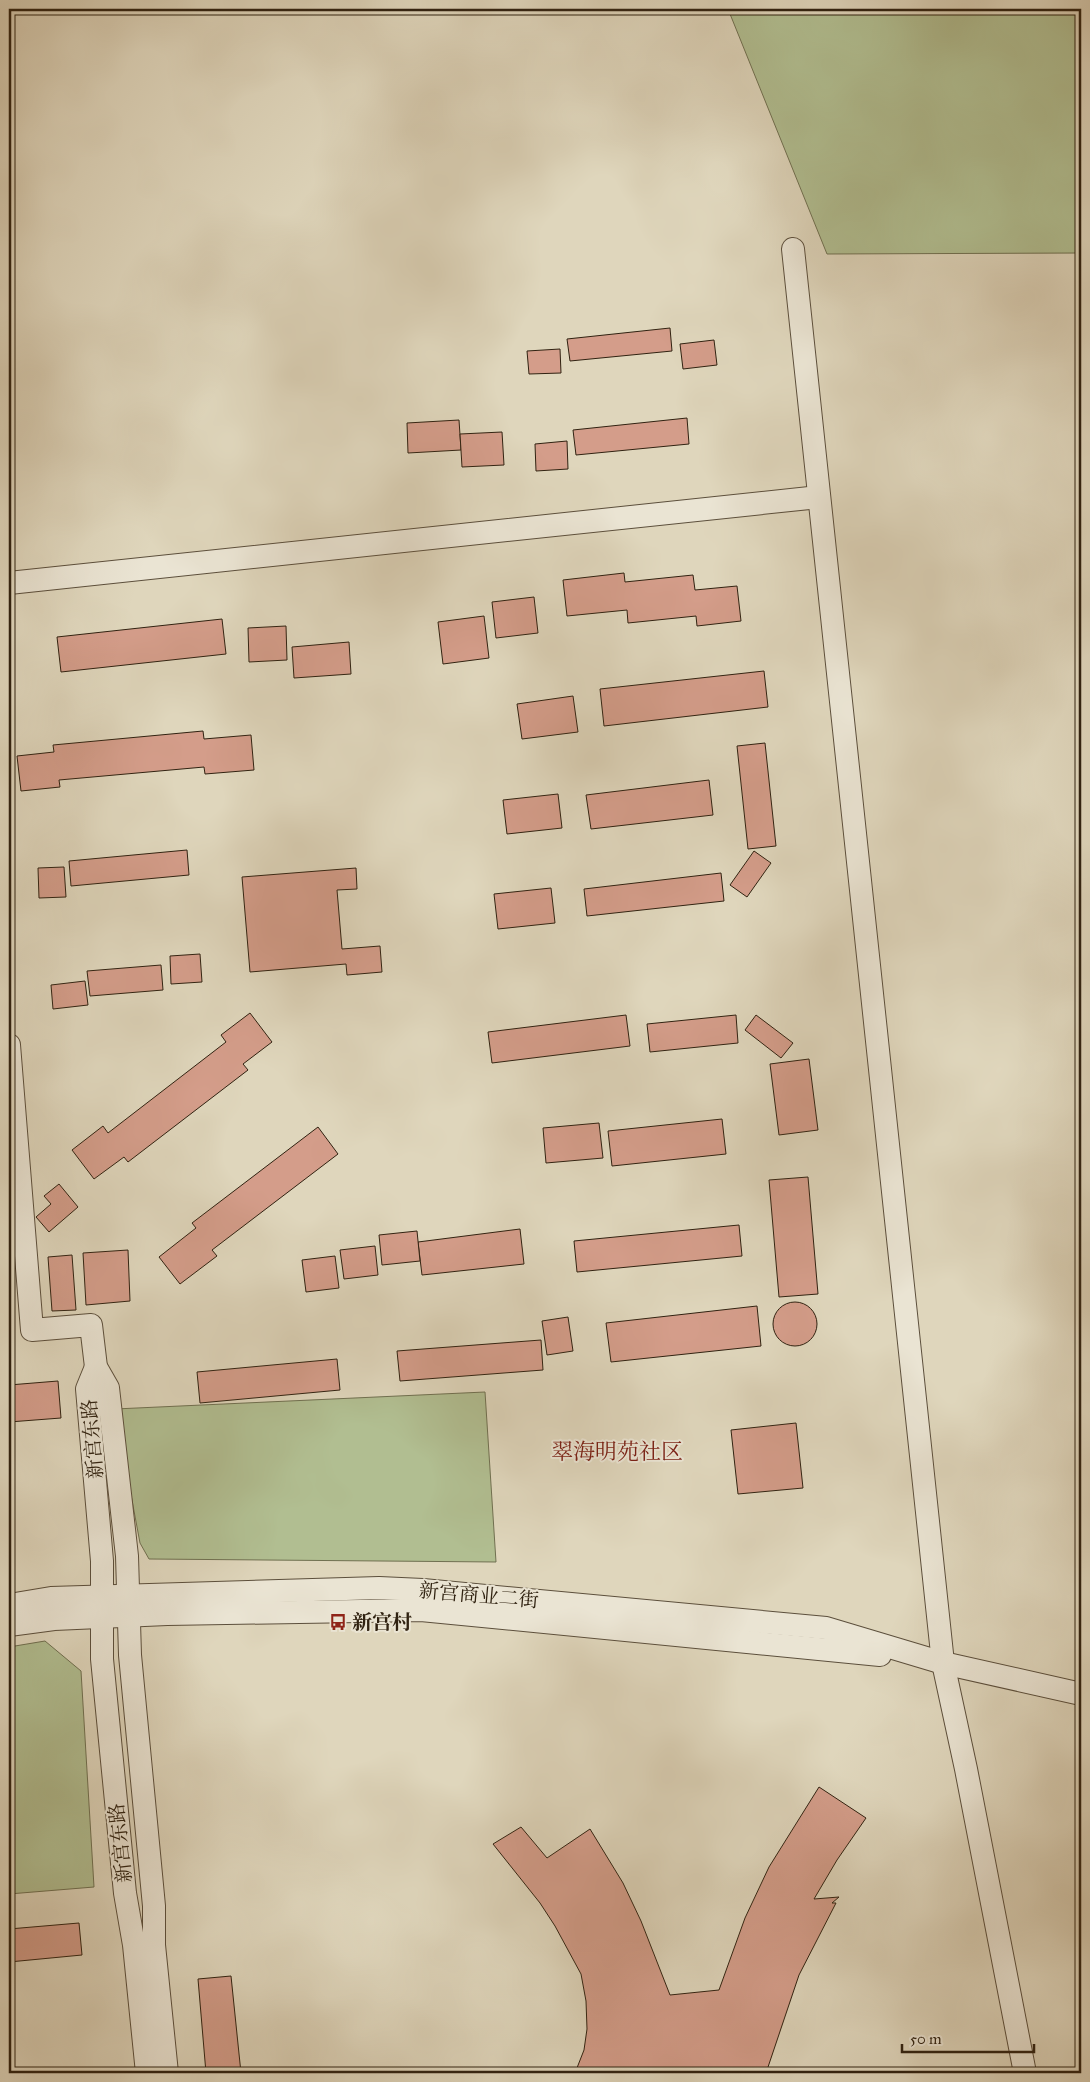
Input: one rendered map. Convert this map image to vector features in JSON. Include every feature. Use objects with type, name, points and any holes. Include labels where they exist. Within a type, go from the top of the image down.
[{"type":"street","points":[[793,249],[944,1663],[1025,2073]]},
{"type":"street","points":[[9,584],[819,497]]},
{"type":"street","points":[[9,1045],[32,1330],[91,1325],[96,1367]]},
{"type":"street","name":"新宫东路","points":[[96,1367],[108,1388],[127,1556],[130,1655],[154,1906],[154,1945],[167,2073]]},
{"type":"street","name":"新宫东路","points":[[96,1367],[87,1389],[102,1561],[102,1659],[125,1893],[134,1945],[147,2073]]},
{"type":"street","name":"新宫商业二街","points":[[9,1625],[54,1619],[102,1607],[379,1588],[424,1590],[826,1628],[944,1663],[1081,1694]]},
{"type":"street","name":"新宫商业二街","points":[[9,1605],[51,1598],[102,1607]]},
{"type":"green space","points":[[728,9],[1081,9],[1081,253],[827,254]]},
{"type":"green space","points":[[485,1392],[496,1562],[149,1559],[140,1543],[115,1409]]},
{"type":"green space","points":[[45,1641],[81,1671],[94,1887],[9,1894],[9,1647]]},
{"type":"building","points":[[670,328],[672,351],[570,361],[567,339]]},
{"type":"building","points":[[714,340],[717,365],[683,369],[680,344]]},
{"type":"building","points":[[560,349],[561,373],[529,374],[527,351]]},
{"type":"building","points":[[687,418],[689,444],[576,455],[573,430]]},
{"type":"building","points":[[459,420],[461,450],[408,453],[407,423]]},
{"type":"building","points":[[502,432],[504,465],[462,467],[460,434]]},
{"type":"building","points":[[567,441],[568,469],[536,471],[535,444]]},
{"type":"building","points":[[624,573],[625,582],[693,575],[695,590],[737,586],[741,621],[697,626],[696,616],[628,623],[627,610],[567,616],[563,580]]},
{"type":"building","points":[[534,597],[538,633],[496,638],[492,602]]},
{"type":"building","points":[[484,616],[489,658],[443,664],[438,622]]},
{"type":"building","points":[[222,619],[226,654],[61,672],[57,637]]},
{"type":"building","points":[[286,626],[287,660],[249,662],[248,628]]},
{"type":"building","points":[[9,631],[14,677],[9,678]]},
{"type":"building","points":[[349,642],[351,674],[294,678],[292,647]]},
{"type":"building","points":[[764,671],[768,707],[604,726],[600,689]]},
{"type":"building","points":[[573,696],[578,732],[522,739],[517,704]]},
{"type":"building","points":[[203,731],[204,739],[251,735],[254,770],[205,774],[204,767],[59,780],[60,787],[21,791],[17,756],[54,752],[53,745]]},
{"type":"building","points":[[765,743],[776,846],[748,849],[737,746]]},
{"type":"building","points":[[709,780],[713,815],[591,829],[586,795]]},
{"type":"building","points":[[558,794],[562,828],[507,834],[503,800]]},
{"type":"building","points":[[187,850],[189,875],[71,886],[69,861]]},
{"type":"building","points":[[754,851],[771,863],[747,897],[730,885]]},
{"type":"building","points":[[64,867],[66,897],[39,898],[38,868]]},
{"type":"building","points":[[356,868],[357,889],[337,890],[342,949],[380,946],[382,972],[347,975],[346,964],[250,972],[242,877]]},
{"type":"building","points":[[721,873],[724,901],[587,916],[584,889]]},
{"type":"building","points":[[551,888],[555,923],[498,929],[494,894]]},
{"type":"building","points":[[200,954],[202,982],[171,984],[170,956]]},
{"type":"building","points":[[161,965],[163,990],[90,996],[87,971]]},
{"type":"building","points":[[85,981],[88,1005],[53,1009],[51,985]]},
{"type":"building","points":[[250,1013],[272,1042],[243,1064],[248,1070],[128,1162],[124,1157],[94,1179],[72,1150],[103,1126],[108,1133],[226,1042],[221,1035]]},
{"type":"building","points":[[626,1015],[630,1046],[492,1063],[488,1032]]},
{"type":"building","points":[[736,1015],[738,1043],[650,1052],[647,1024]]},
{"type":"building","points":[[756,1015],[793,1043],[781,1058],[745,1030]]},
{"type":"building","points":[[809,1059],[818,1130],[779,1135],[770,1064]]},
{"type":"building","points":[[722,1119],[726,1154],[612,1166],[608,1131]]},
{"type":"building","points":[[599,1123],[603,1158],[546,1163],[543,1128]]},
{"type":"building","points":[[318,1127],[338,1154],[212,1250],[217,1256],[180,1284],[159,1257],[196,1228],[192,1223]]},
{"type":"building","points":[[808,1177],[818,1294],[779,1297],[769,1180]]},
{"type":"building","points":[[59,1184],[78,1207],[49,1232],[36,1217],[51,1204],[44,1196]]},
{"type":"building","points":[[739,1225],[742,1256],[577,1272],[574,1241]]},
{"type":"building","points":[[520,1229],[524,1264],[422,1275],[418,1242]]},
{"type":"building","points":[[417,1231],[420,1261],[382,1265],[379,1235]]},
{"type":"building","points":[[375,1246],[378,1275],[344,1279],[340,1250]]},
{"type":"building","points":[[128,1250],[130,1301],[86,1305],[83,1253]]},
{"type":"building","points":[[72,1255],[76,1310],[52,1311],[48,1257]]},
{"type":"building","points":[[335,1256],[339,1288],[306,1292],[302,1260]]},
{"type":"building","points":[[795,1302],[807,1306],[813,1312],[817,1324],[813,1336],[807,1342],[795,1346],[783,1342],[777,1336],[773,1324],[777,1312],[783,1306]]},
{"type":"building","points":[[757,1306],[761,1346],[611,1362],[606,1323]]},
{"type":"building","points":[[568,1317],[573,1351],[547,1355],[542,1321]]},
{"type":"building","points":[[541,1340],[543,1370],[400,1381],[397,1351]]},
{"type":"building","points":[[337,1359],[340,1390],[200,1403],[197,1372]]},
{"type":"building","points":[[58,1381],[61,1418],[9,1422],[9,1385]]},
{"type":"building","points":[[796,1423],[803,1488],[738,1494],[731,1430]]},
{"type":"building","points":[[819,1787],[866,1818],[837,1860],[814,1899],[839,1897],[832,1903],[836,1903],[799,1975],[766,2073],[575,2073],[584,2050],[587,2029],[586,2001],[581,1974],[540,1903],[493,1844],[521,1827],[547,1858],[590,1829],[623,1883],[641,1921],[670,1995],[719,1990],[745,1918],[769,1867]]},
{"type":"building","points":[[79,1923],[82,1955],[9,1962],[9,1929]]},
{"type":"building","points":[[231,1976],[241,2073],[206,2073],[198,1979]]},
{"type":"place","name":"新宫村","points":[[338,1622]]},
{"type":"district","name":"翠海明苑社区","points":[[617,1451]]}]
